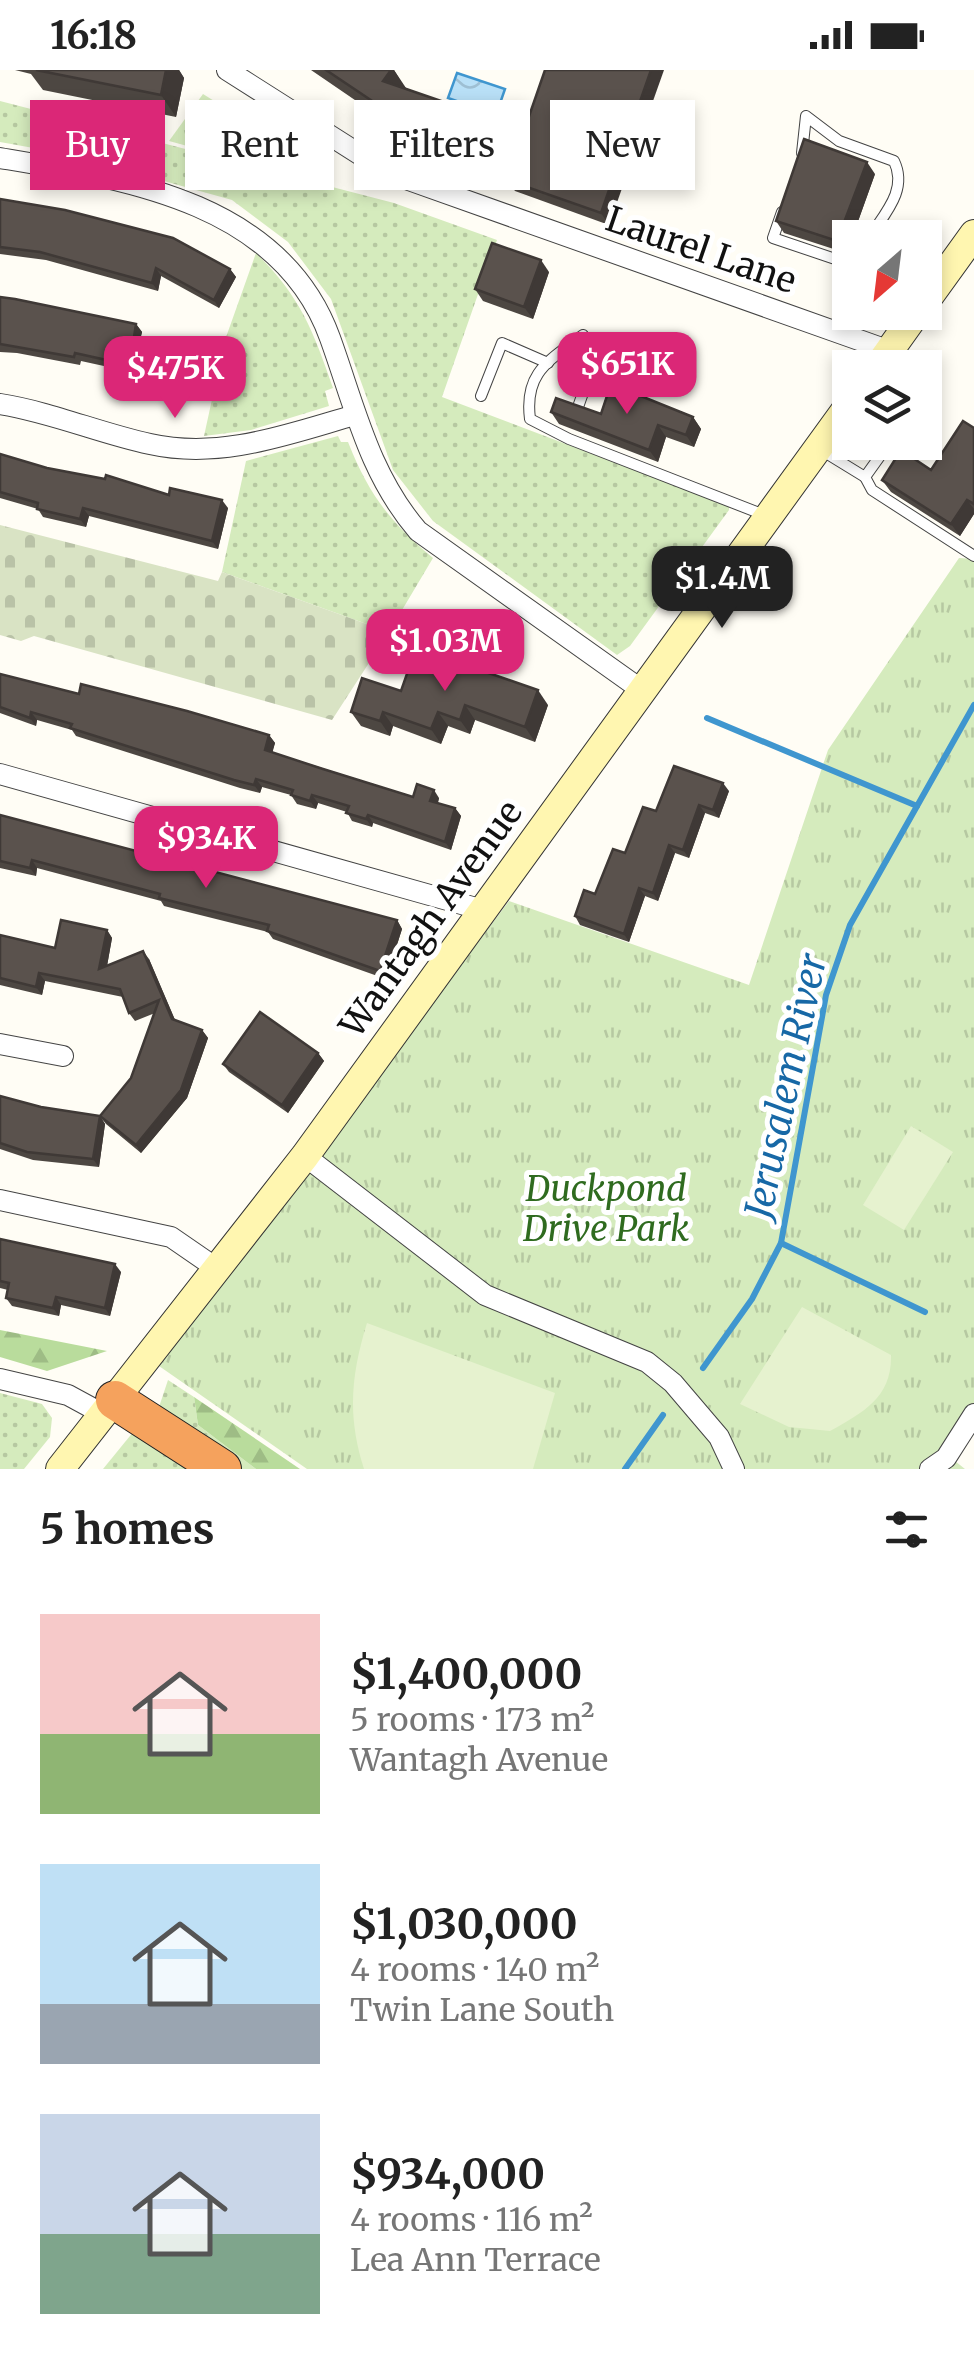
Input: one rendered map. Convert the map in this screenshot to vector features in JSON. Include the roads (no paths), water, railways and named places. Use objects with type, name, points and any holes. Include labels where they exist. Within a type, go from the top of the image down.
[{"type":"highway","points":[[109,1407],[222,1469]]},
{"type":"main road","points":[[942,278],[974,234]]},
{"type":"main road","name":"Wantagh Avenue","points":[[60,1469],[305,1156],[832,429]]},
{"type":"street","name":"Laurel Lane","points":[[227,70],[389,173],[860,350]]},
{"type":"street","points":[[0,158],[72,170],[189,200],[246,230],[289,268],[319,309],[374,470],[418,531],[644,691]]},
{"type":"street","points":[[0,404],[152,444],[202,449],[248,446],[355,415]]},
{"type":"street","points":[[0,774],[484,910]]},
{"type":"street","points":[[0,1044],[63,1056]]},
{"type":"street","points":[[305,1156],[485,1295],[647,1362],[673,1382],[719,1437],[734,1469]]},
{"type":"street","points":[[0,1200],[172,1237],[216,1268]]},
{"type":"street","points":[[0,1379],[109,1407]]},
{"type":"street","points":[[946,1465],[974,1414]]},
{"type":"lane","points":[[798,168],[806,116],[838,141],[894,161],[900,175],[898,192],[880,220]]},
{"type":"lane","points":[[785,203],[773,238],[832,258]]},
{"type":"lane","points":[[584,335],[548,363],[527,394],[530,419],[569,439],[769,517]]},
{"type":"lane","points":[[481,396],[502,343],[548,363]]},
{"type":"lane","points":[[578,407],[596,356]]},
{"type":"lane","points":[[818,448],[865,477],[872,490],[974,556]]},
{"type":"lane","points":[[865,477],[877,460]]},
{"type":"water","points":[[457,73],[505,89],[501,100],[448,98]]},
{"type":"waterway","name":"Jerusalem River","points":[[703,1368],[752,1299],[781,1243],[826,995],[850,925],[974,705]]},
{"type":"waterway","points":[[707,718],[917,806]]},
{"type":"waterway","points":[[781,1243],[925,1312]]},
{"type":"waterway","name":"Jerusalem River","points":[[625,1469],[663,1415]]},
{"type":"park label","name":"Duckpond Drive Park","points":[[606,1209]]}]
